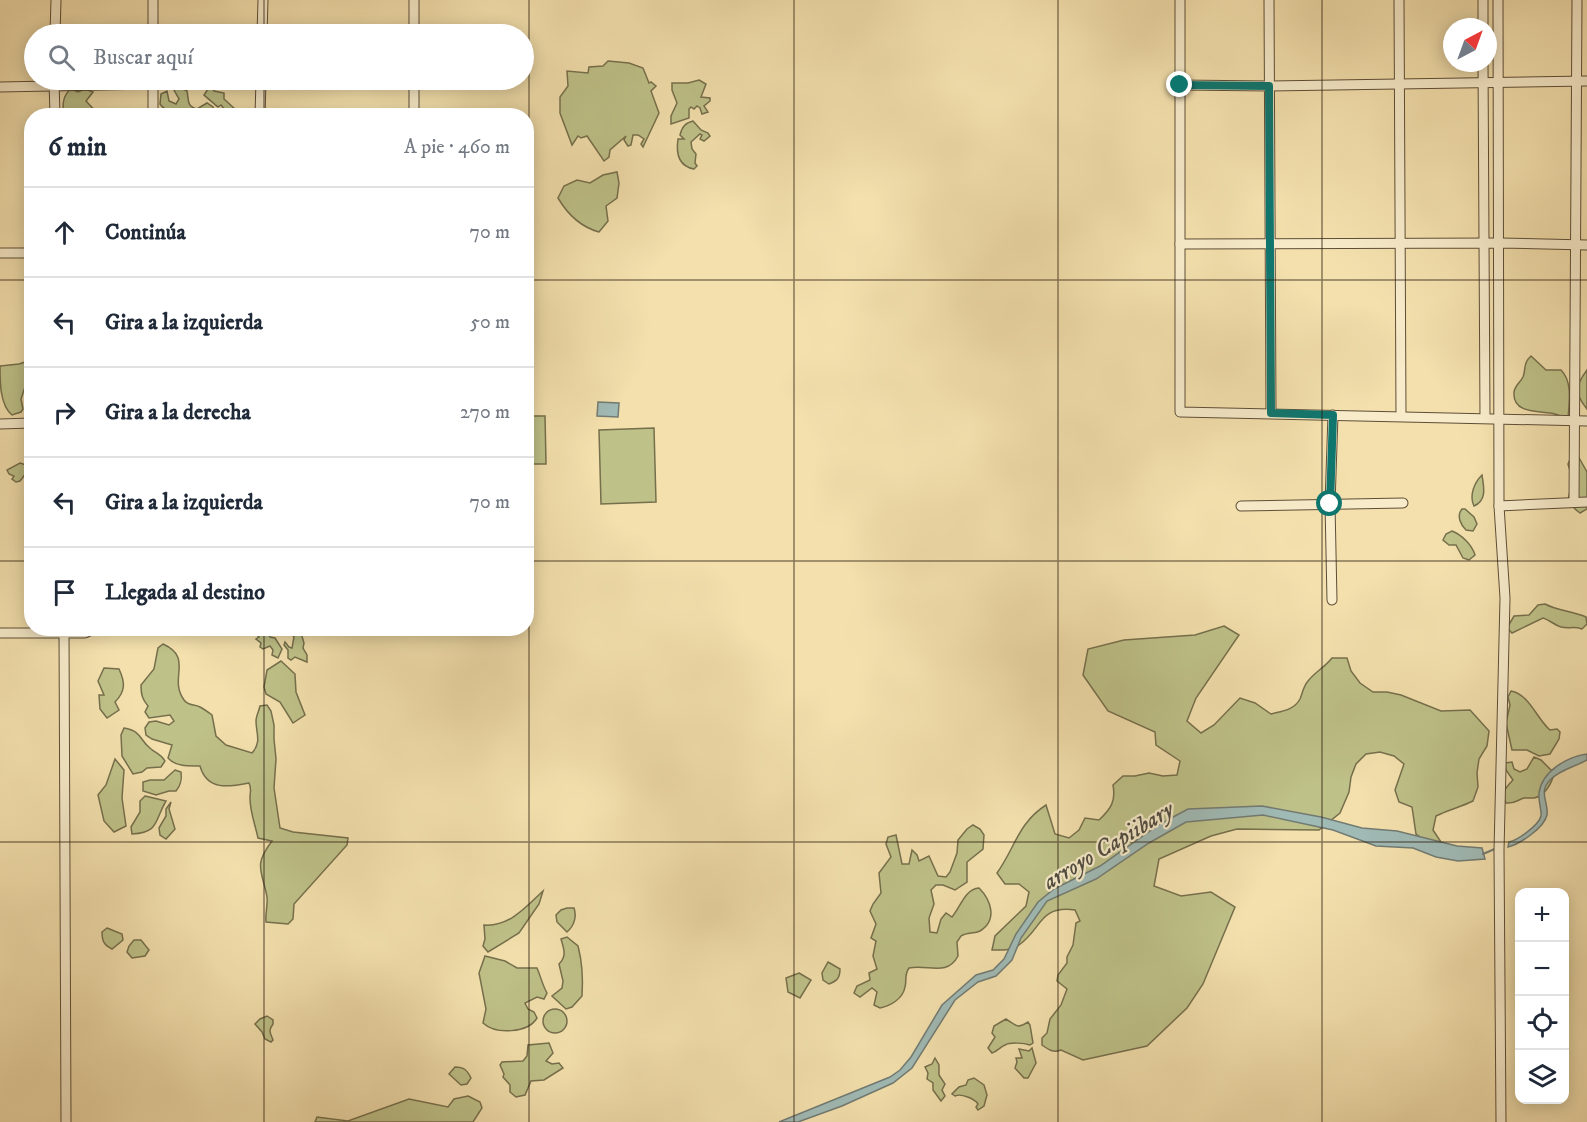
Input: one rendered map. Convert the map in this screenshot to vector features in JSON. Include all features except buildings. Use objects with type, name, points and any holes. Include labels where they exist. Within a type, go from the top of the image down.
[{"type":"street","points":[[55,24],[56,0]]},
{"type":"street","points":[[153,0],[153,24]]},
{"type":"street","points":[[262,0],[262,24]]},
{"type":"street","points":[[414,0],[414,24]]},
{"type":"street","points":[[1180,0],[1180,412],[1587,421]]},
{"type":"street","points":[[1269,0],[1271,413]]},
{"type":"street","points":[[1399,0],[1401,416]]},
{"type":"street","points":[[1483,0],[1483,18]]},
{"type":"street","points":[[1498,0],[1499,506],[1505,598],[1499,846],[1501,1122]]},
{"type":"street","points":[[1574,502],[1575,245],[1582,81],[1577,0]]},
{"type":"street","points":[[1483,72],[1485,418]]},
{"type":"street","points":[[1180,85],[1269,86],[1582,81]]},
{"type":"street","points":[[0,87],[24,85]]},
{"type":"street","points":[[54,90],[55,108]]},
{"type":"street","points":[[153,90],[153,108]]},
{"type":"street","points":[[260,108],[261,90]]},
{"type":"street","points":[[414,90],[414,108]]},
{"type":"street","points":[[1180,244],[1587,245]]},
{"type":"street","points":[[0,253],[24,253]]},
{"type":"street","points":[[1332,600],[1330,504],[1333,415]]},
{"type":"street","points":[[0,424],[24,423]]},
{"type":"street","points":[[1499,506],[1587,502]]},
{"type":"street","points":[[1241,506],[1403,503]]},
{"type":"street","points":[[0,633],[24,632]]},
{"type":"street","points":[[64,636],[66,1122]]},
{"type":"green space","points":[[608,61],[629,63],[643,68],[649,83],[656,86],[651,91],[659,113],[643,147],[641,144],[644,139],[638,135],[633,135],[631,145],[628,146],[624,140],[626,136],[610,150],[609,157],[604,161],[587,136],[581,138],[578,136],[572,145],[560,113],[560,97],[568,86],[567,71],[588,73],[589,67],[603,66]]},
{"type":"green space","points":[[699,80],[706,84],[701,97],[710,98],[704,106],[708,112],[702,114],[697,106],[694,109],[691,107],[689,118],[671,124],[671,116],[677,103],[672,83]]},
{"type":"green space","points":[[70,90],[93,92],[86,101],[92,108],[63,108],[66,94]]},
{"type":"green space","points":[[174,90],[187,91],[189,102],[195,108],[164,108],[160,104],[161,94],[167,91],[169,101],[176,104],[179,99]]},
{"type":"green space","points":[[207,90],[224,93],[224,99],[234,108],[224,108],[221,105],[218,107],[204,95]]},
{"type":"green space","points":[[207,103],[213,108],[199,108]]},
{"type":"green space","points":[[693,121],[710,136],[704,141],[700,139],[702,135],[700,134],[691,142],[696,154],[697,166],[694,169],[681,162],[677,149],[678,139],[684,139],[680,135],[683,128]]},
{"type":"green space","points":[[617,172],[619,183],[617,198],[606,206],[608,221],[599,232],[586,227],[576,219],[558,198],[564,186],[577,180],[590,183],[603,175]]},
{"type":"green space","points":[[1531,356],[1546,370],[1561,370],[1565,375],[1569,393],[1568,419],[1553,413],[1527,410],[1517,404],[1514,391],[1523,377],[1526,364]]},
{"type":"green space","points":[[24,362],[24,390],[21,399],[23,409],[12,415],[3,400],[0,366]]},
{"type":"green space","points":[[1587,370],[1587,409],[1578,394],[1578,385]]},
{"type":"green space","points":[[534,416],[545,416],[546,464],[534,464]]},
{"type":"green space","points":[[654,428],[656,502],[601,504],[599,430]]},
{"type":"green space","points":[[1578,456],[1587,472],[1587,509],[1580,513],[1569,499],[1573,478],[1568,464],[1571,457]]},
{"type":"green space","points":[[20,463],[24,464],[24,476],[16,482],[12,479],[14,476],[7,470]]},
{"type":"green space","points":[[1482,475],[1483,497],[1474,506],[1473,490]]},
{"type":"green space","points":[[1462,509],[1474,517],[1477,524],[1473,531],[1466,530],[1461,523],[1459,515]]},
{"type":"green space","points":[[1452,531],[1472,548],[1475,555],[1469,560],[1463,558],[1456,545],[1449,545],[1443,540],[1446,534]]},
{"type":"green space","points":[[1545,604],[1586,617],[1587,624],[1582,629],[1564,628],[1543,618],[1512,633],[1507,628],[1514,616],[1529,615],[1538,605]]},
{"type":"green space","points":[[1224,626],[1239,635],[1196,698],[1187,721],[1201,733],[1214,725],[1240,698],[1255,703],[1271,714],[1291,708],[1298,703],[1308,681],[1332,658],[1347,658],[1351,671],[1360,683],[1373,692],[1401,695],[1441,711],[1470,710],[1489,731],[1487,746],[1479,759],[1478,787],[1473,801],[1436,816],[1433,830],[1441,842],[1427,842],[1416,834],[1412,807],[1399,802],[1395,790],[1404,764],[1394,756],[1380,752],[1366,754],[1356,764],[1349,792],[1340,813],[1319,830],[1237,829],[1211,836],[1159,859],[1154,886],[1181,896],[1211,892],[1235,907],[1203,984],[1187,1008],[1147,1046],[1083,1060],[1061,1050],[1051,1050],[1042,1045],[1042,1038],[1047,1033],[1050,1019],[1061,1005],[1067,989],[1057,981],[1058,975],[1067,963],[1067,957],[1073,945],[1076,923],[1080,921],[1075,910],[1054,911],[1016,947],[992,950],[995,936],[1026,906],[1029,892],[1019,884],[1005,884],[997,873],[1023,828],[1046,805],[1055,834],[1069,838],[1079,830],[1085,818],[1099,820],[1107,812],[1113,800],[1113,785],[1123,776],[1149,773],[1163,776],[1177,775],[1180,761],[1156,745],[1155,732],[1108,711],[1083,675],[1088,649],[1124,640],[1195,635]]},
{"type":"green space","points":[[302,636],[307,662],[295,657],[291,660],[288,658],[288,650],[284,645],[285,642],[292,648],[294,637]]},
{"type":"green space","points":[[259,637],[275,638],[282,649],[278,658],[272,655],[273,650],[270,646],[263,649],[260,647],[261,643],[256,639]]},
{"type":"green space","points":[[163,644],[177,656],[178,684],[184,700],[212,715],[216,736],[226,745],[252,753],[258,741],[256,717],[260,706],[267,705],[271,711],[276,759],[274,788],[280,828],[293,832],[348,838],[347,845],[294,904],[293,919],[288,924],[266,922],[267,897],[260,868],[262,856],[272,841],[258,838],[251,808],[249,783],[227,786],[213,783],[203,774],[200,766],[187,766],[171,761],[168,758],[172,745],[146,735],[145,728],[149,722],[156,721],[169,725],[174,721],[170,715],[149,718],[145,712],[148,706],[141,691],[141,685],[154,669],[158,648]]},
{"type":"green space","points":[[281,661],[295,674],[296,692],[305,715],[293,723],[280,702],[266,694],[264,687],[267,670]]},
{"type":"green space","points":[[104,668],[119,669],[123,682],[123,690],[115,702],[119,710],[107,718],[100,709],[99,695],[104,695],[98,681]]},
{"type":"green space","points":[[1511,691],[1528,702],[1550,730],[1557,729],[1560,732],[1559,739],[1550,754],[1539,756],[1527,750],[1512,750],[1506,723],[1510,705],[1508,697]]},
{"type":"green space","points":[[124,728],[134,731],[147,746],[162,757],[165,761],[161,767],[147,768],[133,774],[122,756],[121,735]]},
{"type":"green space","points":[[1534,757],[1541,760],[1554,773],[1550,785],[1538,797],[1506,803],[1505,791],[1513,780],[1506,770],[1505,763],[1512,762],[1514,769],[1520,772],[1527,769]]},
{"type":"green space","points":[[115,759],[124,770],[122,798],[126,826],[114,832],[104,821],[98,795],[106,785]]},
{"type":"green space","points":[[175,770],[181,772],[180,784],[176,791],[156,795],[143,791],[143,782],[164,780]]},
{"type":"green space","points":[[145,796],[166,801],[152,828],[132,834],[131,827],[140,812],[140,801]]},
{"type":"green space","points":[[171,802],[169,809],[175,829],[166,839],[160,835],[159,828]]},
{"type":"green space","points":[[973,825],[984,835],[983,849],[967,862],[967,882],[955,890],[936,885],[931,890],[934,904],[929,918],[930,932],[937,933],[941,919],[946,913],[952,917],[970,891],[979,888],[987,898],[991,910],[986,926],[978,932],[961,936],[957,942],[958,956],[948,966],[909,968],[904,991],[892,1004],[880,1008],[874,1005],[877,992],[872,988],[860,997],[854,993],[857,986],[870,980],[869,973],[877,969],[873,956],[876,941],[871,938],[876,924],[870,911],[881,893],[879,873],[891,857],[886,844],[888,837],[896,835],[902,864],[909,864],[912,850],[919,861],[929,856],[938,876],[946,877],[957,853],[958,840]]},
{"type":"green space","points":[[543,891],[539,904],[519,933],[488,952],[483,946],[484,925],[501,923],[516,915]]},
{"type":"green space","points":[[567,908],[574,908],[575,918],[567,932],[557,922],[556,915]]},
{"type":"green space","points":[[107,928],[122,934],[123,940],[112,949],[105,944],[102,938],[102,932]]},
{"type":"green space","points":[[567,937],[578,946],[582,996],[572,1007],[566,1009],[552,996],[562,988],[563,981],[559,964],[564,952],[561,939]]},
{"type":"green space","points":[[134,940],[141,940],[149,950],[145,956],[132,958],[127,952]]},
{"type":"green space","points":[[485,956],[505,961],[517,968],[537,968],[547,993],[544,999],[537,997],[525,1003],[537,1018],[527,1027],[503,1031],[483,1023],[486,1009],[479,973]]},
{"type":"green space","points":[[828,962],[840,969],[838,979],[829,984],[823,980],[822,973]]},
{"type":"green space","points":[[799,973],[811,980],[800,998],[788,992],[786,978]]},
{"type":"green space","points":[[555,1009],[563,1013],[567,1021],[563,1029],[555,1033],[547,1029],[543,1021],[547,1013]]},
{"type":"green space","points":[[267,1016],[273,1020],[270,1030],[273,1040],[271,1042],[265,1039],[255,1024]]},
{"type":"green space","points":[[1006,1019],[1017,1026],[1028,1022],[1033,1043],[1030,1045],[1007,1044],[992,1053],[988,1048],[995,1037],[992,1033],[994,1026]]},
{"type":"green space","points":[[549,1043],[553,1053],[546,1061],[552,1064],[559,1063],[563,1068],[544,1080],[531,1081],[525,1095],[516,1097],[510,1092],[510,1085],[503,1077],[500,1065],[502,1062],[523,1061],[527,1056],[528,1045]]},
{"type":"green space","points":[[1032,1048],[1036,1063],[1028,1078],[1024,1078],[1015,1068],[1016,1058],[1022,1058],[1019,1049],[1029,1051]]},
{"type":"green space","points":[[935,1058],[939,1065],[939,1075],[945,1084],[942,1090],[945,1096],[941,1101],[933,1090],[933,1083],[927,1079],[928,1073],[925,1067],[932,1064]]},
{"type":"green space","points":[[455,1067],[463,1068],[468,1073],[471,1078],[467,1084],[461,1085],[449,1074]]},
{"type":"green space","points":[[974,1078],[984,1085],[987,1095],[984,1106],[978,1110],[976,1107],[978,1104],[974,1100],[952,1094],[959,1087],[966,1085],[968,1080]]},
{"type":"green space","points":[[468,1096],[480,1102],[482,1108],[473,1122],[315,1122],[317,1117],[348,1121],[409,1099],[448,1107],[454,1099]]},
{"type":"water","points":[[598,402],[619,403],[618,417],[597,416]]},
{"type":"water","points":[[1587,754],[1587,760],[1550,780],[1545,789],[1547,815],[1545,820],[1531,835],[1508,847],[1509,842],[1528,832],[1539,820],[1541,814],[1539,793],[1541,785],[1550,772],[1571,758]]},
{"type":"water","points":[[1262,806],[1321,817],[1362,828],[1397,831],[1457,846],[1482,848],[1485,859],[1458,861],[1436,857],[1413,848],[1376,846],[1333,830],[1263,815],[1186,822],[1149,843],[1096,879],[1047,901],[1021,938],[1012,960],[996,976],[978,982],[955,1000],[912,1068],[893,1083],[842,1106],[798,1122],[779,1122],[890,1077],[900,1070],[911,1057],[942,1005],[976,975],[993,970],[1004,959],[1016,934],[1038,902],[1054,889],[1100,866],[1160,824],[1188,809]]},
{"type":"waterway","name":"arroyo Capiibary","points":[[1483,854],[1497,848]]},
{"type":"route","points":[[1180,85],[1269,86],[1271,413],[1333,415],[1330,504]]}]
